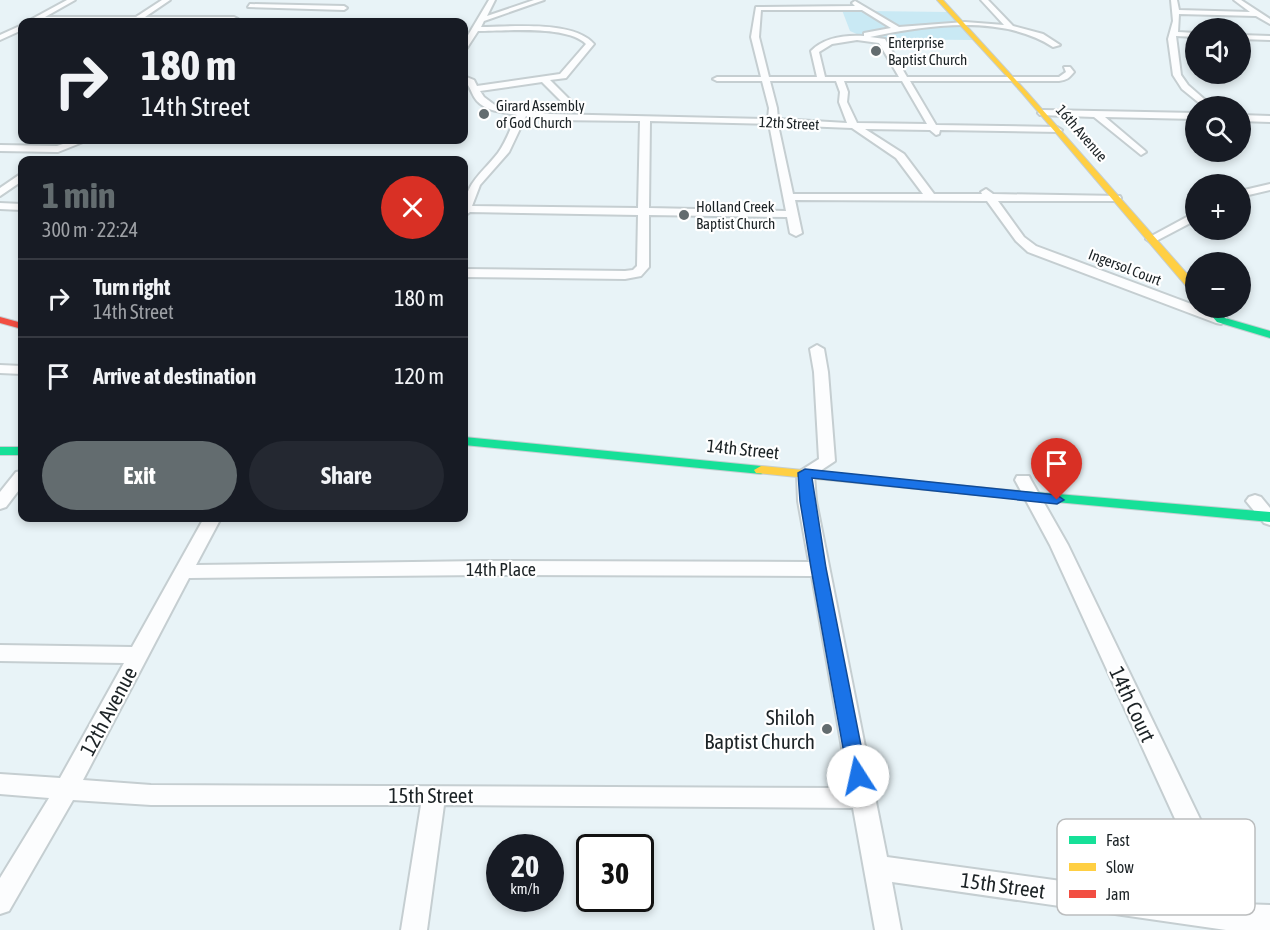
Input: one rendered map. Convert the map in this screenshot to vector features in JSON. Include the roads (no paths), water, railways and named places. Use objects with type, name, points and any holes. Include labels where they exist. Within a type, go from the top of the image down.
[{"type":"street","points":[[39,18],[72,0]]},
{"type":"street","points":[[140,18],[167,0]]},
{"type":"street","points":[[240,14],[258,0]]},
{"type":"street","points":[[338,18],[351,0]]},
{"type":"street","points":[[468,40],[492,0]]},
{"type":"street","points":[[481,20],[541,0]]},
{"type":"street","points":[[852,0],[898,30]]},
{"type":"street","name":"16th Avenue","points":[[940,0],[1043,113],[1185,278]]},
{"type":"street","points":[[984,0],[1010,27]]},
{"type":"street","points":[[1174,0],[1177,12],[1173,44],[1177,75],[1185,87],[1196,96]]},
{"type":"street","points":[[1237,0],[1270,22]]},
{"type":"street","points":[[171,18],[344,8]]},
{"type":"street","points":[[796,233],[773,122],[773,108],[754,33],[758,8],[863,8]]},
{"type":"street","points":[[1177,12],[1258,14]]},
{"type":"street","points":[[862,40],[868,35],[898,30],[964,26],[1010,27],[1038,33],[1056,45]]},
{"type":"street","points":[[0,38],[18,29]]},
{"type":"street","points":[[475,89],[545,80],[567,74],[588,48],[589,40],[576,34],[554,30],[476,29]]},
{"type":"street","points":[[1174,34],[1185,34]]},
{"type":"street","points":[[1251,37],[1270,38]]},
{"type":"street","points":[[821,78],[815,51],[822,45],[832,41],[882,41],[934,130]]},
{"type":"street","points":[[717,79],[1059,79],[1067,76],[1070,72],[1067,69]]},
{"type":"street","points":[[839,78],[844,92],[843,102],[853,126],[900,156],[931,198]]},
{"type":"street","points":[[468,80],[485,104],[522,114],[504,152],[480,177],[468,202]]},
{"type":"street","points":[[545,80],[568,103]]},
{"type":"street","points":[[1043,113],[1185,116]]},
{"type":"street","name":"12th Street","points":[[522,114],[549,117],[773,122],[934,130],[1057,130]]},
{"type":"street","points":[[1096,114],[1141,152]]},
{"type":"street","points":[[1251,118],[1270,119]]},
{"type":"street","points":[[468,273],[625,275],[637,273],[643,267],[645,119]]},
{"type":"street","points":[[48,156],[58,149],[72,144]]},
{"type":"street","points":[[0,148],[58,149]]},
{"type":"street","points":[[0,193],[18,179]]},
{"type":"street","points":[[1251,191],[1270,186]]},
{"type":"street","points":[[790,197],[931,198],[988,195],[1116,198]]},
{"type":"street","name":"Ingersol Court","points":[[988,195],[1020,239],[1032,249],[1221,320],[1270,335]]},
{"type":"street","points":[[0,206],[18,207]]},
{"type":"street","points":[[468,211],[792,214]]},
{"type":"street","points":[[1152,239],[1185,221]]},
{"type":"street","points":[[0,320],[18,325]]},
{"type":"street","points":[[817,349],[832,462],[804,466],[807,501],[862,798],[878,867],[888,930]]},
{"type":"street","points":[[0,369],[18,370]]},
{"type":"street","points":[[468,429],[512,431],[676,448]]},
{"type":"street","name":"14th Street","points":[[468,441],[1026,484],[1263,509]]},
{"type":"street","points":[[0,451],[18,451]]},
{"type":"street","points":[[0,503],[18,481]]},
{"type":"street","name":"14th Court","points":[[1026,484],[1059,545],[1188,819]]},
{"type":"street","name":"12th Avenue","points":[[0,902],[67,788],[210,522]]},
{"type":"street","name":"14th Place","points":[[183,572],[483,568],[819,568]]},
{"type":"street","points":[[0,652],[137,655]]},
{"type":"street","name":"15th Street","points":[[0,784],[151,795],[862,798]]},
{"type":"street","points":[[414,930],[434,795]]},
{"type":"street","name":"15th Street","points":[[878,867],[1057,895]]},
{"type":"street","name":"15th Street","points":[[1180,915],[1237,924],[1270,918]]},
{"type":"place","name":"Enterprise Baptist Church","points":[[876,51]]},
{"type":"place","name":"Girard Assembly of God Church","points":[[484,114]]},
{"type":"place","name":"Holland Creek Baptist Church","points":[[684,215]]},
{"type":"place","name":"Shiloh Baptist Church","points":[[827,729]]}]
